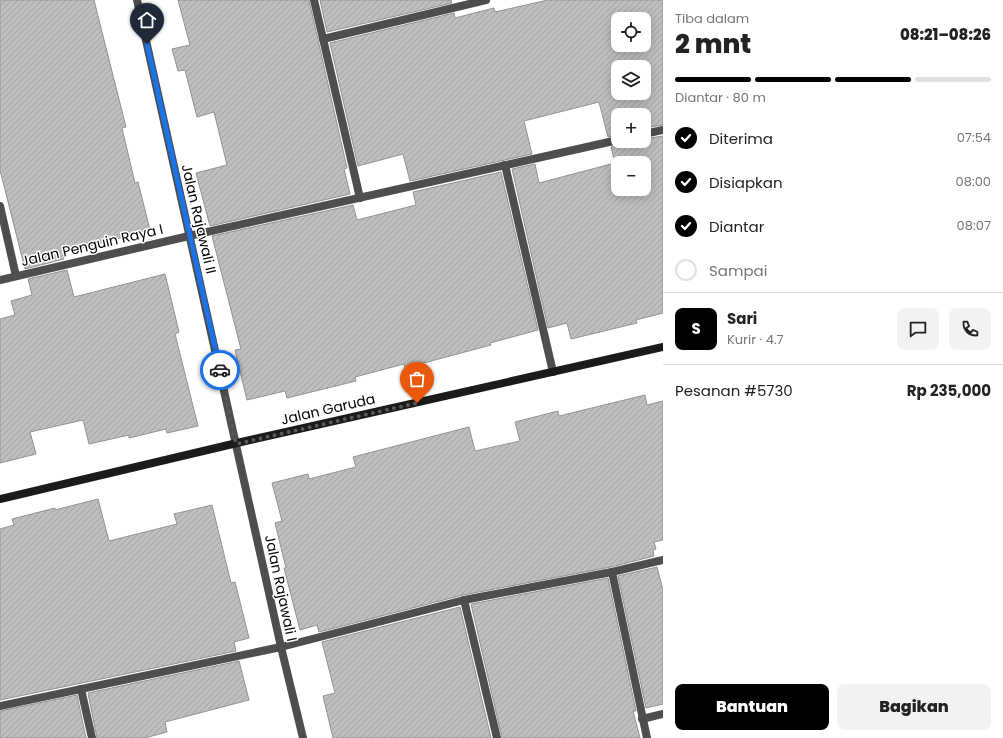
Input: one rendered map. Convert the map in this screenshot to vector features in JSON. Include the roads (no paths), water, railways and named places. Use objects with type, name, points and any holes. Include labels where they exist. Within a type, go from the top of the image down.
[{"type":"street","name":"Jalan Rajawali II","points":[[137,0],[236,444]]},
{"type":"street","points":[[314,0],[360,198]]},
{"type":"street","points":[[323,39],[465,2],[486,0]]},
{"type":"street","points":[[651,133],[663,130]]},
{"type":"street","name":"Jalan Penguin Raya I","points":[[0,280],[611,142]]},
{"type":"street","points":[[505,165],[552,372]]},
{"type":"street","points":[[0,206],[16,276]]},
{"type":"street","name":"Jalan Garuda","points":[[0,499],[663,347]]},
{"type":"street","name":"Jalan Rajawali I","points":[[236,444],[302,738]]},
{"type":"street","points":[[0,706],[281,647],[464,600],[612,572],[663,560]]},
{"type":"street","points":[[612,572],[647,738]]},
{"type":"street","points":[[464,600],[497,738]]},
{"type":"street","points":[[81,689],[92,738]]},
{"type":"street","points":[[642,718],[663,714]]}]
